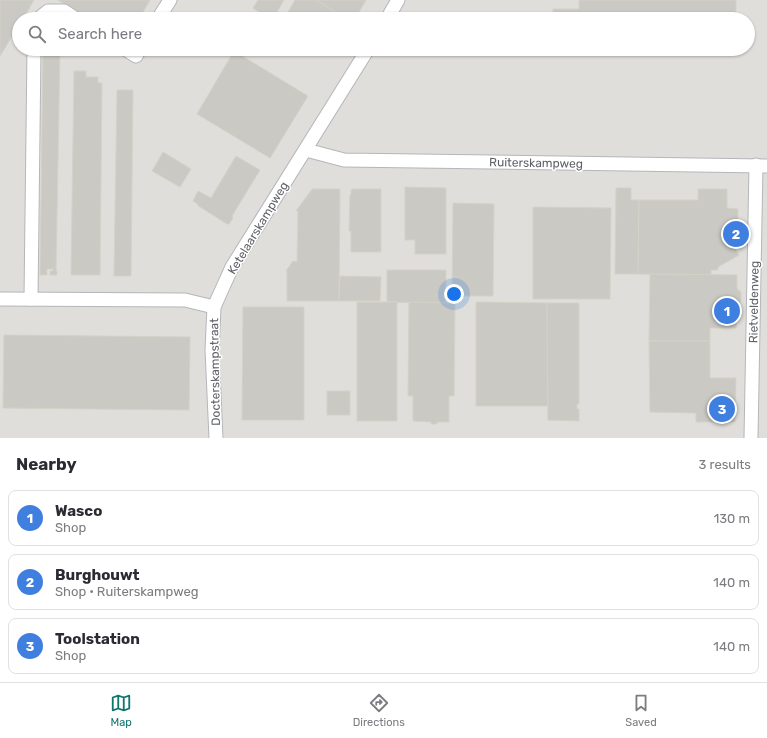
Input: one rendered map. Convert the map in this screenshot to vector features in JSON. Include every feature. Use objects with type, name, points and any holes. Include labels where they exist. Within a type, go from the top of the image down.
[{"type":"street","points":[[162,12],[170,0]]},
{"type":"street","points":[[390,12],[398,0]]},
{"type":"street","points":[[47,12],[64,12]]},
{"type":"street","points":[[31,299],[34,56]]},
{"type":"street","name":"Ketelaarskampweg","points":[[214,307],[232,267],[364,56]]},
{"type":"street","name":"Ruiterskampweg","points":[[306,150],[344,160],[762,166]]},
{"type":"street","name":"Rietveldenweg","points":[[751,438],[762,166]]},
{"type":"street","points":[[0,299],[185,300],[214,307]]},
{"type":"street","name":"Docterskampstraat","points":[[214,307],[212,350],[216,438]]},
{"type":"shaded area","points":[[0,0],[767,0],[767,438],[0,438]]},
{"type":"building","points":[[0,0],[34,0],[27,12],[12,12],[12,36],[0,56]]},
{"type":"building","points":[[58,0],[150,0],[143,12],[78,12]]},
{"type":"building","points":[[258,0],[284,0],[277,12],[259,12],[253,8]]},
{"type":"building","points":[[295,0],[316,0],[336,12],[288,12]]},
{"type":"building","points":[[316,0],[366,0],[359,12],[336,12]]},
{"type":"building","points":[[579,0],[736,0],[736,12],[553,12],[553,9],[579,9]]},
{"type":"building","points":[[43,56],[60,56],[57,275],[50,275],[50,271],[53,271],[53,269],[47,269],[47,275],[40,275]]},
{"type":"building","points":[[231,56],[242,56],[308,96],[270,158],[197,114]]},
{"type":"building","points":[[74,71],[86,71],[86,77],[98,77],[98,83],[102,83],[100,275],[71,275]]},
{"type":"building","points":[[117,90],[133,90],[131,276],[114,276]]},
{"type":"building","points":[[163,152],[191,169],[180,187],[152,171]]},
{"type":"building","points":[[236,156],[260,170],[232,216],[233,218],[229,224],[227,224],[193,201],[198,191],[211,198]]},
{"type":"building","points":[[405,187],[446,188],[446,254],[415,254],[415,240],[405,240]]},
{"type":"building","points":[[313,188],[340,189],[339,301],[287,301],[286,271],[293,261],[297,262],[298,211],[296,211]]},
{"type":"building","points":[[616,188],[631,188],[631,200],[639,200],[638,274],[615,274]]},
{"type":"building","points":[[381,189],[381,252],[351,252],[351,231],[349,231],[350,195],[351,190]]},
{"type":"building","points":[[698,189],[727,189],[727,208],[738,209],[738,243],[734,246],[739,255],[718,267],[718,270],[711,270],[711,275],[638,274],[639,200],[698,200]]},
{"type":"building","points":[[453,203],[494,204],[493,296],[452,296]]},
{"type":"building","points":[[533,207],[611,208],[610,299],[533,299]]},
{"type":"building","points":[[387,270],[446,270],[446,303],[387,302]]},
{"type":"building","points":[[650,274],[737,275],[737,289],[741,292],[741,301],[737,304],[736,328],[710,328],[710,341],[649,341]]},
{"type":"building","points":[[340,276],[381,277],[380,301],[339,301]]},
{"type":"building","points":[[357,302],[397,302],[397,421],[357,421]]},
{"type":"building","points":[[409,302],[455,303],[454,396],[449,396],[449,422],[437,422],[437,424],[431,424],[431,422],[413,421],[413,396],[408,396]]},
{"type":"building","points":[[476,302],[547,303],[548,406],[476,406]]},
{"type":"building","points":[[547,303],[579,303],[579,404],[577,404],[577,409],[579,409],[579,421],[548,420]]},
{"type":"building","points":[[243,307],[304,307],[304,420],[242,420]]},
{"type":"building","points":[[4,335],[190,337],[189,410],[3,408]]},
{"type":"building","points":[[649,341],[710,341],[710,378],[736,378],[735,422],[696,422],[696,413],[650,412]]},
{"type":"building","points":[[327,391],[350,391],[350,415],[327,415]]},
{"type":"place","name":"Burghouwt","points":[[736,234]]},
{"type":"place","name":"Wasco","points":[[727,311]]},
{"type":"place","name":"Toolstation","points":[[722,409]]}]
